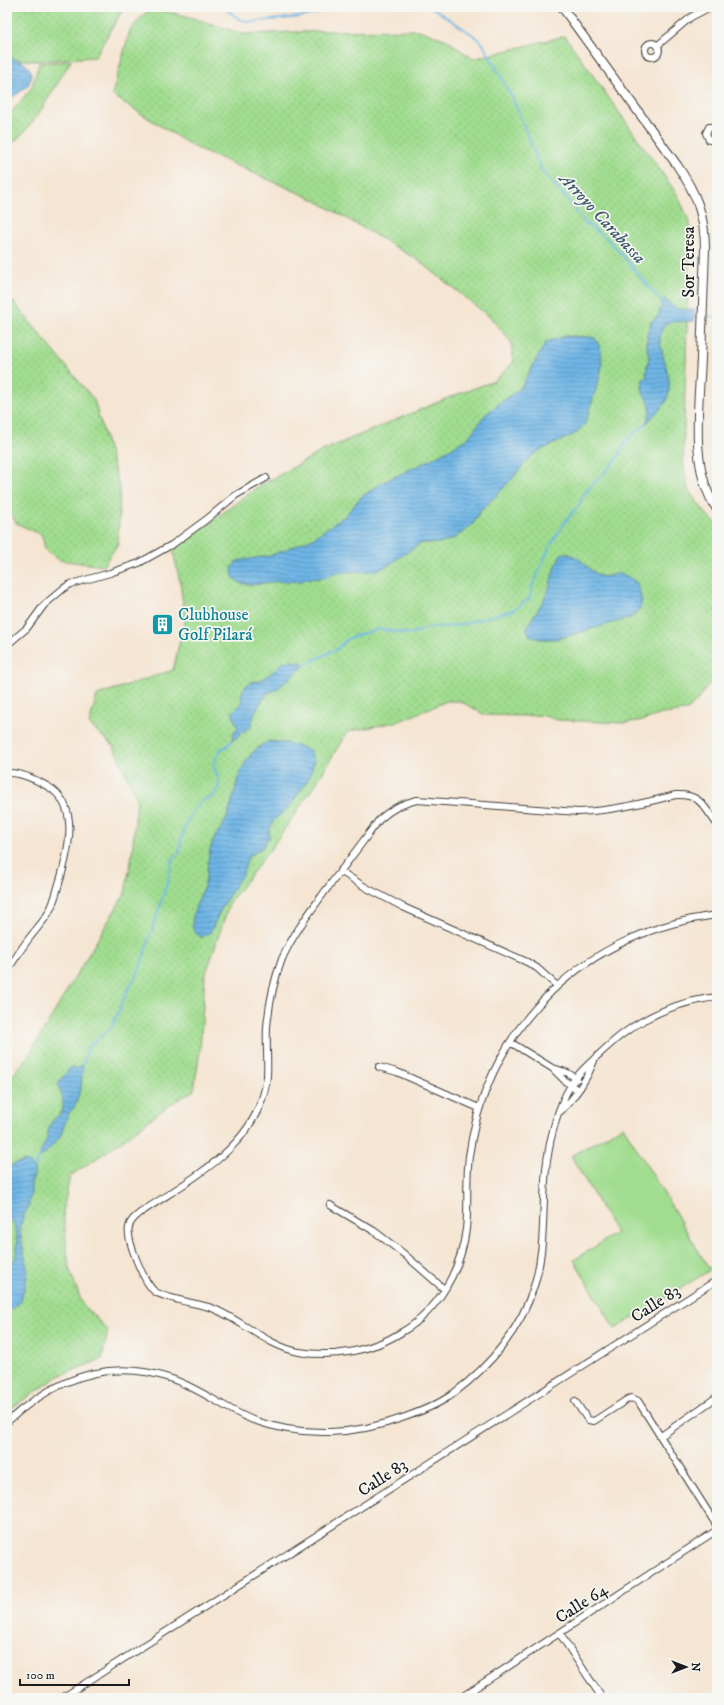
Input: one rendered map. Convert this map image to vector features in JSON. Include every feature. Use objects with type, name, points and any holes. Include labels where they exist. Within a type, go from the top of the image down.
[{"type":"street","name":"Sor Teresa","points":[[562,7],[677,164],[694,192],[704,225],[698,435],[699,455],[705,484],[717,509]]},
{"type":"street","points":[[658,45],[691,17],[710,7]]},
{"type":"street","points":[[717,127],[709,127],[706,133],[709,140],[717,140]]},
{"type":"street","points":[[7,645],[9,640],[27,628],[44,605],[64,588],[71,584],[139,563],[172,544],[207,519],[236,495],[266,478]]},
{"type":"street","points":[[7,773],[25,775],[52,788],[59,795],[66,810],[69,825],[69,848],[54,901],[44,920],[24,945],[7,971]]},
{"type":"street","points":[[717,824],[700,801],[694,796],[687,795],[676,795],[610,810],[578,812],[417,800],[402,804],[389,811],[379,820],[309,912],[294,936],[282,960],[273,993],[267,1026],[267,1077],[261,1101],[254,1118],[241,1138],[230,1150],[207,1168],[140,1212],[133,1219],[129,1227],[129,1238],[149,1285],[160,1294],[214,1309],[266,1339],[297,1351],[315,1354],[348,1352],[381,1342],[402,1332],[419,1320],[431,1308],[455,1271],[462,1252],[466,1227],[468,1166],[479,1108],[495,1067],[523,1023],[556,986],[604,952],[624,941],[669,924],[694,918],[717,916]]},
{"type":"street","points":[[340,871],[365,887],[403,907],[527,962],[537,968],[556,986]]},
{"type":"street","points":[[7,1422],[23,1407],[46,1392],[69,1380],[92,1373],[117,1371],[144,1372],[172,1379],[192,1388],[227,1408],[254,1420],[290,1429],[306,1431],[338,1433],[372,1428],[436,1404],[454,1393],[489,1361],[503,1345],[522,1315],[534,1286],[540,1259],[544,1234],[547,1164],[553,1135],[562,1104],[575,1078],[624,1033],[644,1020],[690,1002],[717,997]]},
{"type":"street","points":[[510,1042],[552,1068],[578,1090]]},
{"type":"street","points":[[560,1112],[583,1083],[590,1072],[594,1060]]},
{"type":"street","points":[[379,1066],[397,1072],[479,1108]]},
{"type":"street","points":[[552,1068],[568,1073],[583,1083]]},
{"type":"street","points":[[330,1205],[374,1231],[404,1254],[444,1289]]},
{"type":"street","name":"Calle 83","points":[[62,1698],[717,1280]]},
{"type":"street","points":[[661,1436],[717,1396],[717,1390]]},
{"type":"street","points":[[575,1402],[590,1421],[594,1421],[628,1399],[636,1399],[641,1403],[716,1531]]},
{"type":"street","name":"Calle 64","points":[[460,1698],[716,1531]]},
{"type":"street","points":[[560,1634],[602,1698]]},
{"type":"green space","points":[[7,7],[112,7],[122,11],[95,57],[38,61],[7,59]]},
{"type":"green space","points":[[150,8],[186,16],[244,34],[419,30],[447,40],[473,59],[565,36],[677,194],[690,222],[683,462],[688,490],[708,516],[717,524],[717,681],[713,681],[705,689],[699,699],[689,709],[625,723],[558,720],[541,715],[485,715],[460,701],[447,701],[400,721],[347,732],[317,782],[270,850],[230,902],[205,976],[200,1050],[194,1090],[168,1106],[112,1148],[70,1176],[63,1211],[69,1268],[82,1303],[108,1331],[102,1359],[59,1376],[7,1411],[7,1083],[30,1053],[125,893],[132,855],[137,799],[114,747],[89,724],[97,695],[173,670],[185,619],[180,582],[173,551],[256,488],[324,450],[450,397],[494,381],[514,362],[511,342],[491,318],[418,260],[315,200],[192,146],[112,95],[130,30]]},
{"type":"green space","points":[[71,61],[35,119],[17,139],[7,147],[7,118],[32,87],[39,63]]},
{"type":"green space","points":[[7,294],[94,400],[120,489],[118,544],[103,566],[59,560],[45,549],[42,535],[16,523],[7,505]]},
{"type":"green space","points":[[623,1126],[710,1270],[615,1329],[574,1260],[616,1233],[571,1156]]},
{"type":"water","points":[[7,58],[12,58],[26,65],[31,73],[31,78],[25,89],[12,98],[7,105]]},
{"type":"water","points":[[664,299],[677,309],[695,310],[694,321],[668,322],[662,328],[660,337],[668,374],[669,394],[664,405],[646,424],[650,412],[649,402],[642,389],[643,379],[647,377],[646,372],[649,357],[647,349],[647,333],[651,327],[650,323],[660,314],[659,310],[662,308],[661,301]]},
{"type":"water","points":[[566,336],[595,338],[601,350],[602,364],[600,376],[585,424],[575,434],[539,451],[530,457],[513,478],[479,513],[473,524],[455,538],[442,543],[421,543],[387,566],[372,571],[340,572],[323,578],[301,581],[270,582],[252,585],[240,583],[233,577],[232,568],[237,561],[270,556],[313,538],[346,515],[360,498],[383,482],[428,461],[467,439],[486,414],[521,387],[546,342]]},
{"type":"water","points":[[565,553],[576,557],[596,574],[605,577],[621,574],[636,582],[641,598],[641,607],[639,611],[630,618],[557,639],[540,639],[529,635],[527,627],[549,589],[553,573],[561,554]]},
{"type":"water","points":[[292,661],[306,664],[276,690],[267,693],[255,712],[251,726],[232,741],[233,733],[238,728],[232,713],[242,703],[241,696],[244,688],[251,682],[259,681],[273,672],[283,662]]},
{"type":"water","points":[[270,741],[291,744],[310,750],[314,762],[309,778],[290,806],[274,820],[269,831],[269,837],[262,848],[248,857],[243,873],[222,907],[210,933],[202,937],[196,933],[192,920],[205,883],[208,858],[213,840],[227,818],[243,767],[254,752]]},
{"type":"water","points":[[83,1064],[81,1088],[75,1106],[69,1113],[60,1137],[43,1156],[40,1157],[51,1124],[63,1108],[58,1083],[71,1067],[77,1069]]},
{"type":"water","points":[[26,1161],[34,1167],[28,1208],[23,1216],[20,1232],[28,1273],[21,1301],[7,1312],[7,1292],[11,1285],[8,1280],[8,1271],[16,1255],[17,1238],[15,1228],[7,1215],[7,1171],[11,1165]]},
{"type":"waterway","name":"Arroyo Carabassa","points":[[222,7],[241,20],[251,22],[300,17],[318,13],[328,7]]},
{"type":"waterway","name":"Arroyo Carabassa","points":[[431,7],[476,37],[483,44],[513,99],[541,169],[567,199],[584,222],[607,239],[615,247],[662,302]]},
{"type":"waterway","name":"Arroyo Carabassa","points":[[704,315],[717,317]]},
{"type":"waterway","points":[[306,664],[337,649],[346,640],[360,634],[381,629],[409,634],[433,627],[455,626],[513,610],[529,599],[532,587],[550,546],[565,522],[579,505],[584,494],[616,460],[629,437],[646,424]]},
{"type":"waterway","points":[[83,1064],[88,1047],[112,1027],[125,995],[139,971],[170,874],[172,860],[180,852],[181,839],[185,826],[191,814],[201,802],[213,797],[216,793],[219,781],[213,765],[221,748],[225,748],[232,741]]},
{"type":"waterway","points":[[34,1167],[40,1157]]},
{"type":"place","name":"Clubhouse Golf Pilará","points":[[162,624]]}]
